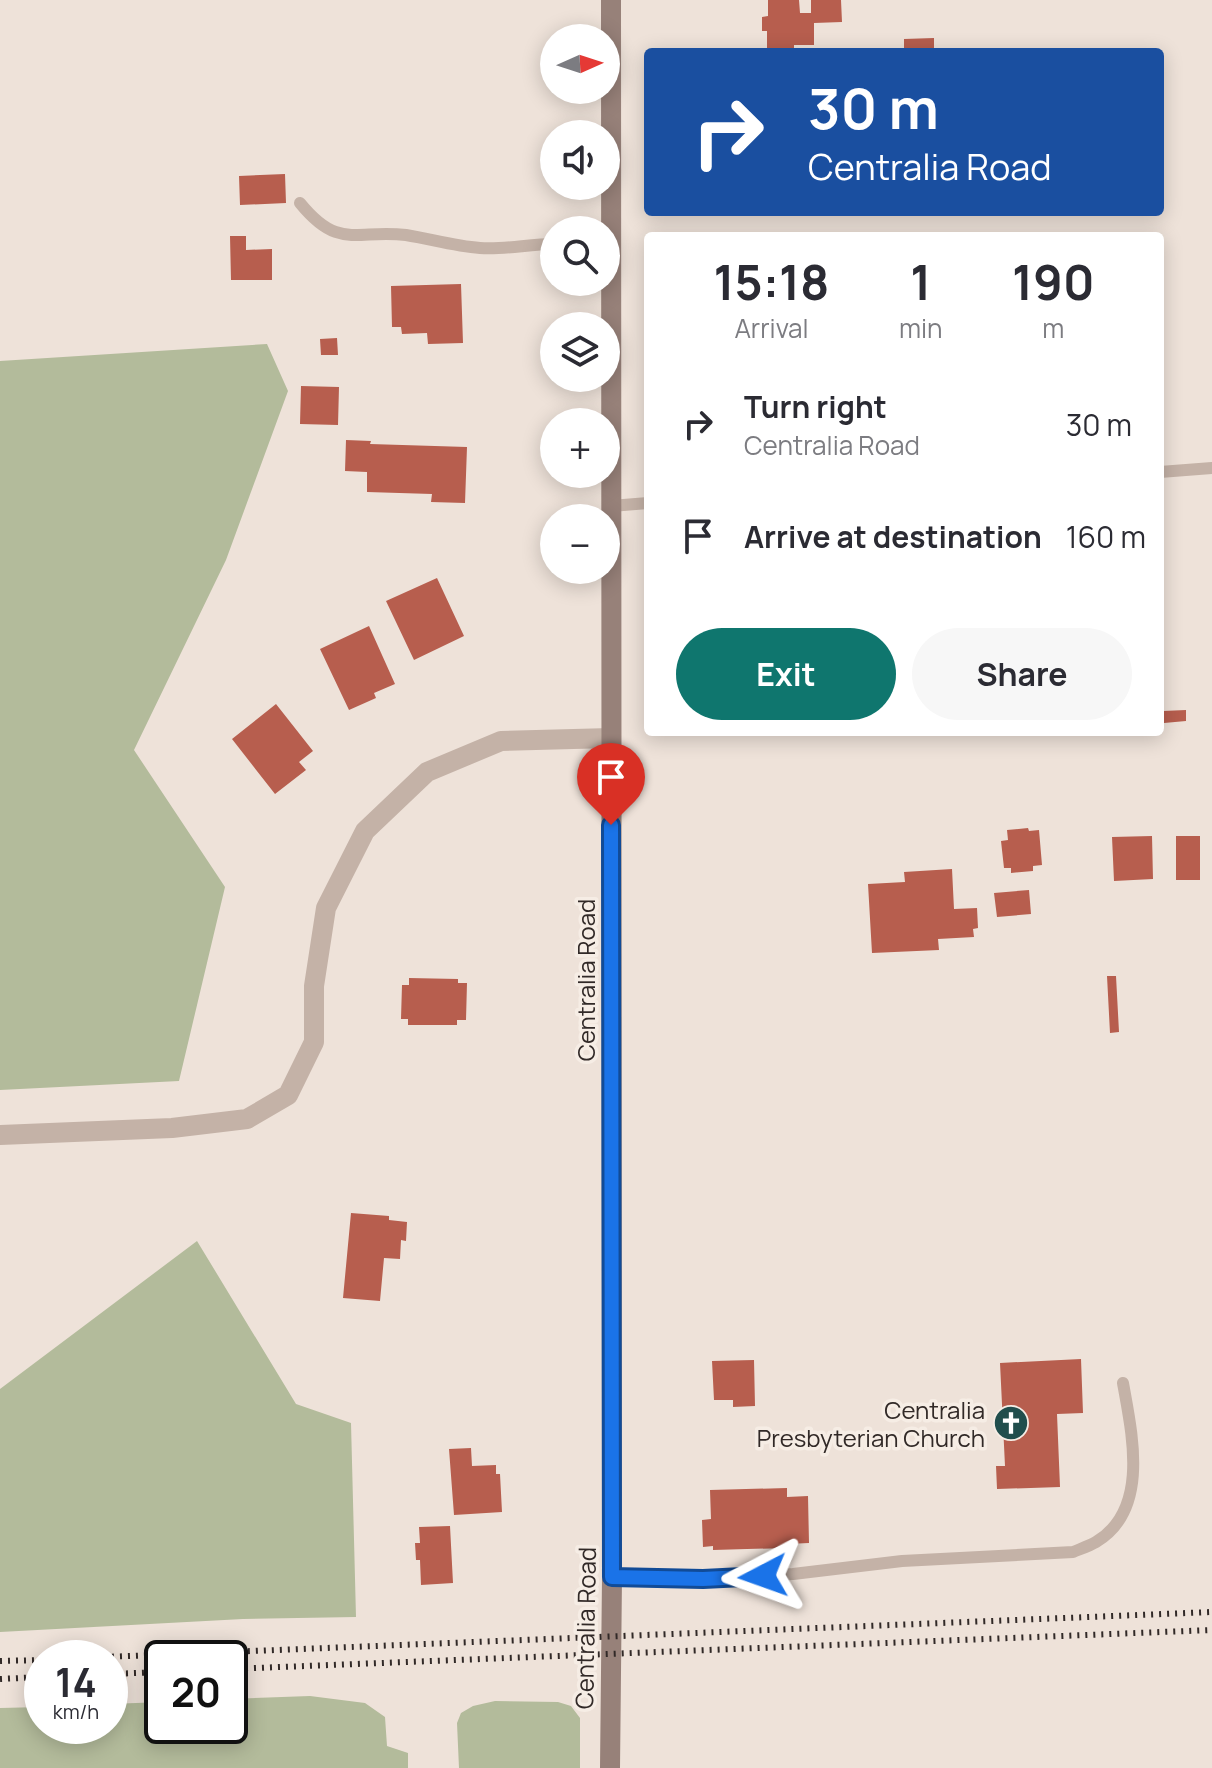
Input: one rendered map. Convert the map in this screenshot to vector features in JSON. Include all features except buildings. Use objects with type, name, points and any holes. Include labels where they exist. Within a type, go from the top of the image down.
[{"type":"main road","name":"Centralia Road","points":[[609,216],[611,0]]},
{"type":"main road","name":"Centralia Road","points":[[609,296],[611,504]]},
{"type":"main road","name":"Centralia Road","points":[[610,1768],[611,584]]},
{"type":"street","points":[[0,1135],[172,1128],[247,1119],[288,1095],[314,1042],[314,986],[326,908],[365,831],[427,772],[501,741],[611,738]]},
{"type":"lane","points":[[300,203],[313,220],[349,236],[405,235],[484,249],[540,245]]},
{"type":"lane","points":[[1164,472],[1212,468]]},
{"type":"lane","points":[[620,505],[644,503]]},
{"type":"lane","points":[[612,1577],[703,1579],[793,1574],[902,1561],[1073,1552],[1095,1543],[1111,1531],[1125,1511],[1133,1488],[1132,1435],[1123,1383]]},
{"type":"green space","points":[[267,344],[288,391],[226,560],[134,750],[225,887],[179,1081],[0,1090],[0,361]]},
{"type":"green space","points":[[197,1241],[296,1404],[351,1423],[356,1617],[243,1619],[0,1632],[0,1389]]},
{"type":"green space","points":[[310,1696],[365,1703],[385,1717],[387,1746],[408,1753],[408,1768],[0,1768],[0,1708],[24,1707],[24,1744],[128,1744],[128,1703],[144,1703],[144,1744],[248,1744],[248,1698]]},
{"type":"green space","points":[[495,1701],[558,1702],[571,1706],[580,1718],[580,1768],[459,1768],[457,1723],[461,1713],[473,1706]]},
{"type":"railway","points":[[128,1656],[1212,1612]]},
{"type":"railway","points":[[248,1668],[1212,1630]]},
{"type":"railway","points":[[0,1661],[24,1660]]},
{"type":"railway","points":[[128,1673],[144,1673]]},
{"type":"railway","points":[[0,1679],[24,1678]]},
{"type":"place","name":"Centralia Presbyterian Church","points":[[1011,1423]]},
{"type":"route","points":[[611,825],[612,1577],[703,1579],[763,1576]]}]
